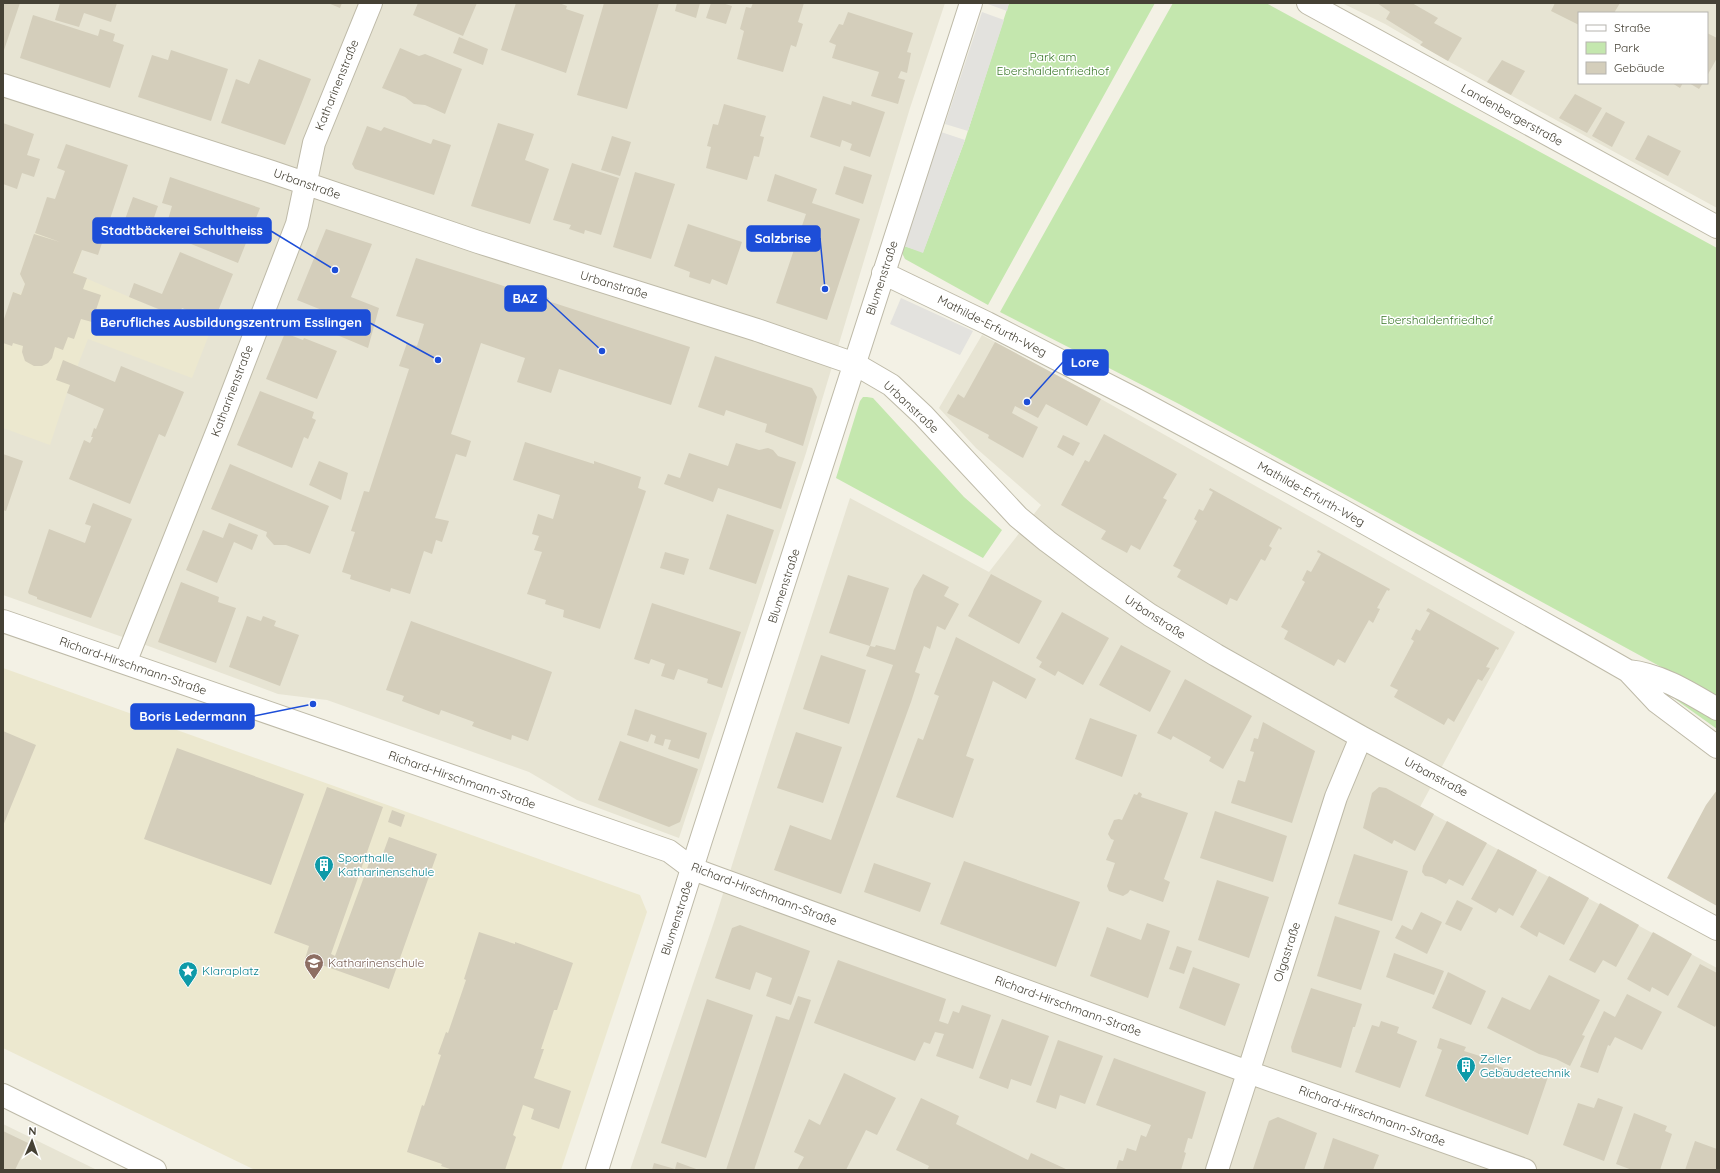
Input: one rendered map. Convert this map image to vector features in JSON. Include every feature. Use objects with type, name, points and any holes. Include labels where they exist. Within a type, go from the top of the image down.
[{"type":"street","name":"Katharinenstraße","points":[[124,663],[221,422],[296,224],[314,143],[371,3]]},
{"type":"street","name":"Blumenstraße","points":[[597,1170],[883,273],[972,3]]},
{"type":"street","name":"Landenbergerstraße","points":[[1308,3],[1717,227]]},
{"type":"street","name":"Urbanstraße","points":[[3,85],[305,183],[478,242],[757,330],[855,364],[891,385],[923,415],[1018,517],[1094,576],[1150,614],[1216,655],[1361,737],[1717,929]]},
{"type":"street","name":"Mathilde-Erfurth-Weg","points":[[883,273],[987,323],[1135,399],[1338,508],[1628,671],[1657,702],[1717,747]]},
{"type":"street","name":"Richard-Hirschmann-Straße","points":[[3,621],[669,851],[693,869],[1248,1072],[1525,1170]]},
{"type":"street","points":[[1628,671],[1647,674],[1681,689],[1717,709]]},
{"type":"street","name":"Olgastraße","points":[[1217,1170],[1336,797],[1361,737]]},
{"type":"street","points":[[3,1095],[154,1170]]},
{"type":"shaded area","points":[[3,3],[945,3],[910,108],[806,453],[679,838],[577,800],[529,772],[327,700],[278,694],[151,647],[3,595]]},
{"type":"shaded area","points":[[985,3],[1009,3],[1007,11]]},
{"type":"shaded area","points":[[1342,3],[1717,3],[1717,208],[1448,61],[1385,24]]},
{"type":"shaded area","points":[[982,12],[1004,20],[968,131],[945,124]]},
{"type":"shaded area","points":[[941,132],[965,140],[923,253],[904,246]]},
{"type":"shaded area","points":[[35,233],[82,250],[74,273],[210,332],[192,378],[88,339],[67,393],[50,445],[3,428],[3,318],[5,318],[13,292],[21,294],[25,284],[20,274]]},
{"type":"shaded area","points":[[901,298],[973,331],[960,355],[890,324]]},
{"type":"shaded area","points":[[982,335],[1101,399],[1515,632],[1420,807],[1717,968],[1717,1170],[630,1170],[715,919],[850,498],[989,572],[1041,505],[976,448],[939,408]]},
{"type":"shaded area","name":"Katharinenschule","points":[[3,668],[640,895],[647,912],[561,1170],[255,1170],[3,1048]]},
{"type":"shaded area","points":[[3,1124],[97,1170],[3,1170]]},
{"type":"green space","name":"Park am Ebershaldenfriedhof","points":[[1009,3],[1155,3],[988,305],[905,259],[902,253],[904,246],[923,252],[965,140]]},
{"type":"green space","name":"Ebershaldenfriedhof","points":[[1173,3],[1266,3],[1717,248],[1717,729],[1675,699],[1685,680],[1179,404],[1000,312]]},
{"type":"green space","points":[[863,397],[873,398],[964,497],[1002,530],[983,558],[836,478],[860,401]]},
{"type":"building","points":[[3,3],[20,3],[3,53]]},
{"type":"building","points":[[60,3],[117,3],[111,22],[84,13],[79,27],[55,20]]},
{"type":"building","points":[[328,3],[342,3],[340,8]]},
{"type":"building","points":[[418,3],[477,3],[463,36],[413,15]]},
{"type":"building","points":[[516,3],[559,3],[567,6],[566,9],[584,15],[566,73],[501,50]]},
{"type":"building","points":[[604,3],[659,3],[627,109],[577,95]]},
{"type":"building","points":[[677,3],[700,3],[696,18],[675,11]]},
{"type":"building","points":[[711,3],[722,3],[732,6],[726,24],[706,18]]},
{"type":"building","points":[[753,3],[804,3],[798,22],[803,24],[796,47],[791,45],[783,72],[737,59],[744,31],[740,29],[746,7],[751,8]]},
{"type":"building","points":[[1377,3],[1412,3],[1438,18],[1434,23],[1462,38],[1448,61],[1420,45],[1423,42],[1386,19],[1390,12]]},
{"type":"building","points":[[1555,3],[1620,3],[1615,12],[1578,12],[1578,24],[1551,11]]},
{"type":"building","points":[[848,12],[913,33],[907,52],[911,53],[907,73],[901,71],[898,78],[905,80],[898,104],[871,96],[879,72],[832,58],[836,45],[829,42],[839,24],[843,25]]},
{"type":"building","points":[[33,15],[98,36],[100,29],[115,34],[113,41],[124,45],[110,88],[20,58]]},
{"type":"building","points":[[1708,34],[1717,38],[1717,58],[1708,74]]},
{"type":"building","points":[[459,37],[488,49],[483,65],[453,53]]},
{"type":"building","points":[[400,48],[419,56],[425,54],[462,69],[445,114],[425,105],[414,104],[405,97],[382,88]]},
{"type":"building","points":[[171,50],[228,69],[211,121],[138,97],[152,55],[168,60]]},
{"type":"building","points":[[259,59],[311,79],[285,145],[221,123],[236,79],[249,84]]},
{"type":"building","points":[[1502,60],[1525,71],[1511,95],[1487,82]]},
{"type":"building","points":[[1674,84],[1682,84],[1680,88]]},
{"type":"building","points":[[1691,84],[1702,84],[1699,89]]},
{"type":"building","points":[[1575,94],[1602,108],[1587,133],[1559,118]]},
{"type":"building","points":[[823,96],[851,105],[852,101],[885,112],[870,157],[850,150],[852,144],[842,140],[840,147],[810,137]]},
{"type":"building","points":[[724,104],[766,116],[760,136],[764,137],[759,157],[754,156],[747,180],[706,168],[711,147],[707,146],[713,124],[718,125]]},
{"type":"building","points":[[1606,112],[1625,122],[1612,147],[1592,136]]},
{"type":"building","points":[[3,123],[34,134],[27,155],[40,159],[34,177],[22,173],[17,189],[3,184]]},
{"type":"building","points":[[498,123],[534,134],[525,160],[549,169],[530,224],[471,206]]},
{"type":"building","points":[[367,126],[381,131],[384,127],[431,144],[433,139],[451,145],[434,195],[355,169],[352,164]]},
{"type":"building","points":[[1648,135],[1681,151],[1668,176],[1635,159]]},
{"type":"building","points":[[612,136],[631,142],[620,176],[601,170]]},
{"type":"building","points":[[66,144],[128,165],[98,255],[82,250],[73,273],[87,278],[83,289],[101,295],[92,322],[81,319],[74,339],[68,337],[63,350],[55,347],[52,358],[48,363],[42,366],[34,366],[25,361],[22,352],[23,346],[13,343],[12,346],[3,343],[3,318],[4,319],[13,292],[21,295],[25,284],[20,274],[34,234],[60,242],[35,233],[47,197],[55,199],[65,171],[57,168]]},
{"type":"building","points":[[572,163],[619,178],[601,235],[585,230],[584,234],[569,229],[571,225],[553,220]]},
{"type":"building","points":[[844,166],[872,175],[863,204],[835,194]]},
{"type":"building","points":[[635,172],[675,184],[651,259],[613,247]]},
{"type":"building","points":[[775,174],[817,189],[812,203],[860,219],[827,320],[776,303],[806,214],[767,201]]},
{"type":"building","points":[[170,177],[260,208],[238,263],[164,233],[172,206],[162,203]]},
{"type":"building","points":[[133,197],[158,206],[148,235],[123,225]]},
{"type":"building","points":[[688,224],[742,242],[727,285],[712,279],[710,284],[689,277],[690,272],[674,266]]},
{"type":"building","points":[[326,229],[372,244],[351,297],[379,308],[368,348],[337,335],[344,319],[297,300]]},
{"type":"building","points":[[180,252],[233,274],[214,321],[182,308],[178,317],[129,297],[134,283],[162,294]]},
{"type":"building","points":[[416,258],[516,290],[517,287],[549,298],[548,301],[690,347],[671,405],[559,369],[551,393],[517,382],[525,358],[481,343],[451,434],[471,441],[466,457],[456,454],[435,518],[449,521],[442,542],[436,540],[432,554],[424,551],[410,594],[391,588],[390,592],[350,579],[351,575],[342,572],[355,532],[351,531],[364,491],[369,492],[409,369],[399,366],[407,343],[417,346],[424,324],[396,316]]},
{"type":"building","points":[[285,333],[303,340],[304,338],[337,351],[317,399],[266,379]]},
{"type":"building","points":[[995,342],[1101,399],[1087,426],[1046,404],[1038,418],[1015,406],[1012,413],[1038,427],[1023,458],[988,438],[989,435],[947,413],[958,394],[964,398]]},
{"type":"building","points":[[715,356],[812,388],[817,397],[803,446],[765,432],[767,424],[726,410],[724,416],[698,407]]},
{"type":"building","points":[[63,360],[115,382],[121,366],[184,392],[165,437],[159,434],[130,504],[69,479],[84,440],[90,443],[93,437],[91,437],[94,428],[96,429],[104,409],[67,393],[70,385],[56,380]]},
{"type":"building","points":[[260,391],[314,412],[312,418],[316,420],[308,439],[304,437],[292,468],[237,445]]},
{"type":"building","points":[[1104,434],[1177,474],[1163,498],[1167,500],[1140,550],[1131,545],[1127,553],[1101,539],[1106,531],[1061,505],[1085,460],[1089,462]]},
{"type":"building","points":[[1063,435],[1080,443],[1073,456],[1057,447]]},
{"type":"building","points":[[525,442],[594,464],[594,461],[641,477],[638,488],[646,491],[600,629],[563,617],[564,610],[545,604],[546,600],[527,594],[542,552],[534,550],[539,536],[532,534],[538,514],[553,519],[560,495],[513,480]]},
{"type":"building","points":[[736,443],[759,450],[768,448],[773,450],[778,456],[796,462],[781,509],[718,488],[713,502],[664,484],[668,474],[680,478],[689,453],[728,466]]},
{"type":"building","points":[[3,454],[23,461],[6,511],[3,510]]},
{"type":"building","points":[[319,461],[348,473],[341,500],[309,485]]},
{"type":"building","points":[[230,464],[329,506],[310,554],[286,545],[274,545],[266,536],[267,532],[211,509]]},
{"type":"building","points":[[1210,488],[1282,528],[1281,530],[1279,528],[1269,546],[1272,548],[1265,561],[1261,559],[1237,601],[1230,598],[1227,605],[1177,577],[1181,570],[1173,566],[1197,521],[1194,519],[1199,509],[1203,511],[1213,492],[1209,490]]},
{"type":"building","points":[[93,503],[132,519],[91,618],[37,599],[37,597],[29,594],[28,592],[49,529],[85,543],[91,526],[85,524]]},
{"type":"building","points":[[727,514],[774,530],[756,584],[709,569]]},
{"type":"building","points":[[229,523],[258,535],[252,550],[234,542],[217,583],[186,570],[203,530],[223,538]]},
{"type":"building","points":[[1318,550],[1390,589],[1389,591],[1387,590],[1377,608],[1380,609],[1373,623],[1369,620],[1345,663],[1338,659],[1334,666],[1284,639],[1288,631],[1281,627],[1305,582],[1302,580],[1307,570],[1311,572],[1321,554],[1317,552]]},
{"type":"building","points":[[665,552],[689,559],[684,575],[660,568]]},
{"type":"building","points":[[923,574],[949,587],[944,596],[959,604],[945,630],[937,626],[930,649],[924,646],[915,672],[920,674],[911,702],[841,894],[774,870],[790,825],[831,840],[893,665],[866,656],[870,646],[875,647],[876,645],[895,650],[914,589]]},
{"type":"building","points":[[991,574],[1042,601],[1019,644],[968,616]]},
{"type":"building","points":[[848,575],[889,588],[870,646],[829,633]]},
{"type":"building","points":[[181,582],[219,597],[218,602],[236,608],[216,663],[158,642]]},
{"type":"building","points":[[652,603],[741,632],[722,688],[707,683],[708,679],[678,669],[674,680],[661,676],[665,664],[651,659],[649,664],[634,659]]},
{"type":"building","points":[[1428,608],[1499,648],[1498,650],[1496,649],[1486,667],[1490,668],[1482,681],[1478,679],[1454,722],[1448,718],[1444,725],[1394,697],[1398,690],[1390,686],[1414,641],[1411,639],[1416,629],[1420,631],[1430,613],[1426,611]]},
{"type":"building","points":[[1062,612],[1109,638],[1083,685],[1058,671],[1055,676],[1039,667],[1042,662],[1036,658]]},
{"type":"building","points":[[247,616],[261,621],[263,616],[276,621],[274,626],[299,635],[280,686],[229,667]]},
{"type":"building","points":[[411,621],[552,672],[528,741],[512,735],[511,740],[472,726],[474,722],[441,710],[439,715],[402,701],[404,696],[386,690]]},
{"type":"building","points":[[956,637],[1036,679],[1026,699],[993,681],[966,756],[974,759],[953,818],[896,797],[918,738],[923,740],[939,696],[934,694]]},
{"type":"building","points":[[1121,645],[1171,671],[1150,712],[1099,685]]},
{"type":"building","points":[[821,655],[866,670],[849,724],[803,709]]},
{"type":"building","points":[[1185,679],[1252,716],[1223,769],[1209,761],[1211,757],[1173,736],[1171,740],[1157,733]]},
{"type":"building","points":[[635,709],[707,733],[699,759],[668,749],[671,740],[665,739],[663,746],[654,743],[656,736],[651,734],[648,742],[627,735]]},
{"type":"building","points":[[1090,718],[1137,735],[1122,777],[1075,759]]},
{"type":"building","points":[[1263,722],[1315,751],[1292,823],[1231,803],[1238,780],[1245,782],[1254,752],[1250,751],[1254,738],[1258,739]]},
{"type":"building","points":[[3,731],[36,745],[3,826]]},
{"type":"building","points":[[796,732],[842,747],[823,803],[777,788]]},
{"type":"building","points":[[620,741],[698,769],[680,822],[669,827],[598,800]]},
{"type":"building","points":[[177,748],[304,794],[271,885],[144,839]]},
{"type":"building","points":[[327,787],[383,807],[331,954],[335,956],[372,855],[381,859],[389,837],[437,854],[389,989],[305,959],[309,946],[274,933]]},
{"type":"building","points":[[1379,787],[1386,788],[1434,814],[1415,851],[1394,840],[1392,844],[1363,828],[1372,793]]},
{"type":"building","points":[[1717,790],[1717,906],[1667,878],[1706,805]]},
{"type":"building","points":[[1139,792],[1142,794],[1141,797],[1188,813],[1164,879],[1170,882],[1163,902],[1130,890],[1123,896],[1109,891],[1107,886],[1115,863],[1106,860],[1114,840],[1111,839],[1108,834],[1114,820],[1122,820],[1134,794],[1137,795]]},
{"type":"building","points":[[392,810],[405,815],[401,827],[388,822]]},
{"type":"building","points":[[1215,811],[1287,836],[1273,882],[1200,858]]},
{"type":"building","points":[[1447,821],[1487,843],[1463,886],[1449,879],[1446,884],[1432,877],[1425,876],[1422,872],[1423,866]]},
{"type":"building","points":[[1498,849],[1537,870],[1513,916],[1499,908],[1496,913],[1471,899]]},
{"type":"building","points":[[1354,854],[1408,871],[1392,921],[1338,904]]},
{"type":"building","points":[[964,861],[1080,902],[1056,967],[940,924]]},
{"type":"building","points":[[874,863],[931,883],[920,912],[864,892]]},
{"type":"building","points":[[1549,876],[1589,898],[1564,945],[1539,932],[1537,937],[1520,927]]},
{"type":"building","points":[[1217,880],[1269,897],[1249,958],[1198,940]]},
{"type":"building","points":[[1457,900],[1473,908],[1461,931],[1445,924]]},
{"type":"building","points":[[1600,903],[1639,925],[1616,967],[1603,960],[1595,973],[1569,960]]},
{"type":"building","points":[[1421,912],[1442,922],[1427,954],[1395,938],[1402,925],[1412,930]]},
{"type":"building","points":[[1335,916],[1380,931],[1361,990],[1317,976]]},
{"type":"building","points":[[1147,923],[1170,931],[1148,998],[1090,976],[1107,927],[1141,940]]},
{"type":"building","points":[[740,925],[810,951],[791,1005],[766,996],[772,978],[756,972],[750,990],[715,978],[732,928]]},
{"type":"building","points":[[479,932],[515,944],[515,942],[573,963],[557,1010],[554,1010],[541,1049],[544,1049],[534,1078],[571,1091],[559,1129],[531,1119],[534,1109],[523,1105],[513,1135],[516,1137],[505,1170],[453,1170],[441,1166],[442,1164],[407,1152],[422,1105],[424,1106],[441,1055],[438,1054],[446,1032],[448,1033],[466,980],[464,979]]},
{"type":"building","points":[[1653,932],[1692,954],[1668,996],[1652,987],[1650,992],[1627,979]]},
{"type":"building","points":[[1177,946],[1192,951],[1184,974],[1169,969]]},
{"type":"building","points":[[1394,953],[1444,971],[1434,995],[1386,977]]},
{"type":"building","points":[[838,960],[946,999],[939,1021],[948,1024],[953,1011],[959,1013],[962,1005],[991,1015],[973,1069],[936,1056],[944,1034],[935,1032],[930,1044],[924,1042],[915,1061],[814,1023]]},
{"type":"building","points":[[1700,964],[1717,973],[1717,1023],[1715,1027],[1677,1007]]},
{"type":"building","points":[[1193,967],[1240,984],[1225,1026],[1179,1008]]},
{"type":"building","points":[[1448,972],[1486,991],[1471,1025],[1432,1008]]},
{"type":"building","points":[[1549,975],[1600,1000],[1582,1035],[1585,1036],[1570,1066],[1556,1059],[1539,1054],[1487,1028],[1502,997],[1530,1010]]},
{"type":"building","points":[[1311,988],[1362,1004],[1355,1027],[1353,1027],[1341,1068],[1292,1052],[1291,1047]]},
{"type":"building","points":[[1627,994],[1662,1012],[1642,1050],[1615,1037],[1610,1046],[1608,1045],[1598,1073],[1580,1067],[1591,1038],[1604,1011],[1615,1017]]},
{"type":"building","points":[[798,996],[811,1000],[754,1170],[726,1170],[776,1016],[789,1020]]},
{"type":"building","points":[[707,999],[753,1015],[706,1158],[661,1143]]},
{"type":"building","points":[[1002,1019],[1049,1036],[1031,1086],[1011,1079],[1008,1089],[979,1078]]},
{"type":"building","points":[[1381,1021],[1399,1027],[1397,1033],[1417,1041],[1400,1088],[1355,1072],[1372,1025],[1379,1027]]},
{"type":"building","name":"Zeller Gebäudetechnik","points":[[1440,1038],[1466,1047],[1464,1051],[1483,1057],[1482,1060],[1506,1069],[1529,1076],[1531,1071],[1548,1077],[1528,1135],[1425,1096],[1442,1050],[1437,1048]]},
{"type":"building","points":[[1058,1040],[1103,1056],[1085,1104],[1060,1095],[1056,1109],[1036,1102]]},
{"type":"building","points":[[1114,1058],[1206,1092],[1192,1139],[1188,1138],[1184,1152],[1186,1153],[1181,1170],[1116,1170],[1119,1160],[1123,1161],[1127,1148],[1136,1151],[1141,1135],[1146,1137],[1151,1125],[1096,1105]]},
{"type":"building","points":[[844,1073],[896,1098],[877,1135],[866,1130],[846,1170],[797,1170],[804,1157],[794,1152],[809,1119],[820,1125]]},
{"type":"building","points":[[921,1098],[959,1116],[956,1124],[1028,1160],[1031,1153],[1068,1170],[927,1170],[929,1166],[896,1150]]},
{"type":"building","points":[[1598,1098],[1623,1107],[1604,1161],[1563,1145],[1578,1103],[1594,1108]]},
{"type":"building","points":[[1634,1113],[1667,1126],[1665,1131],[1672,1134],[1660,1170],[1632,1170],[1616,1164]]},
{"type":"building","points":[[1278,1117],[1317,1133],[1304,1170],[1253,1169],[1269,1121]]},
{"type":"building","points":[[3,1131],[28,1143],[15,1170],[3,1170]]},
{"type":"building","points":[[1333,1138],[1379,1155],[1373,1170],[1323,1170]]},
{"type":"building","points":[[1695,1141],[1717,1149],[1717,1170],[1685,1170]]},
{"type":"building","points":[[677,1162],[699,1170],[652,1170],[654,1163],[675,1169]]},
{"type":"place","name":"Stadtbäckerei Schultheiss","points":[[335,270]]},
{"type":"place","name":"Salzbrise","points":[[825,289]]},
{"type":"place","name":"BAZ","points":[[602,351]]},
{"type":"place","name":"Berufliches Ausbildungszentrum Esslingen","points":[[438,360]]},
{"type":"place","name":"Lore","points":[[1027,402]]},
{"type":"place","name":"Boris Ledermann","points":[[313,704]]},
{"type":"place","name":"Sporthalle Katharinenschule","points":[[324,882]]},
{"type":"place","name":"Katharinenschule","points":[[314,980]]},
{"type":"place","name":"Klaraplatz","points":[[188,988]]},
{"type":"place","name":"Zeller Gebäudetechnik","points":[[1466,1083]]}]
